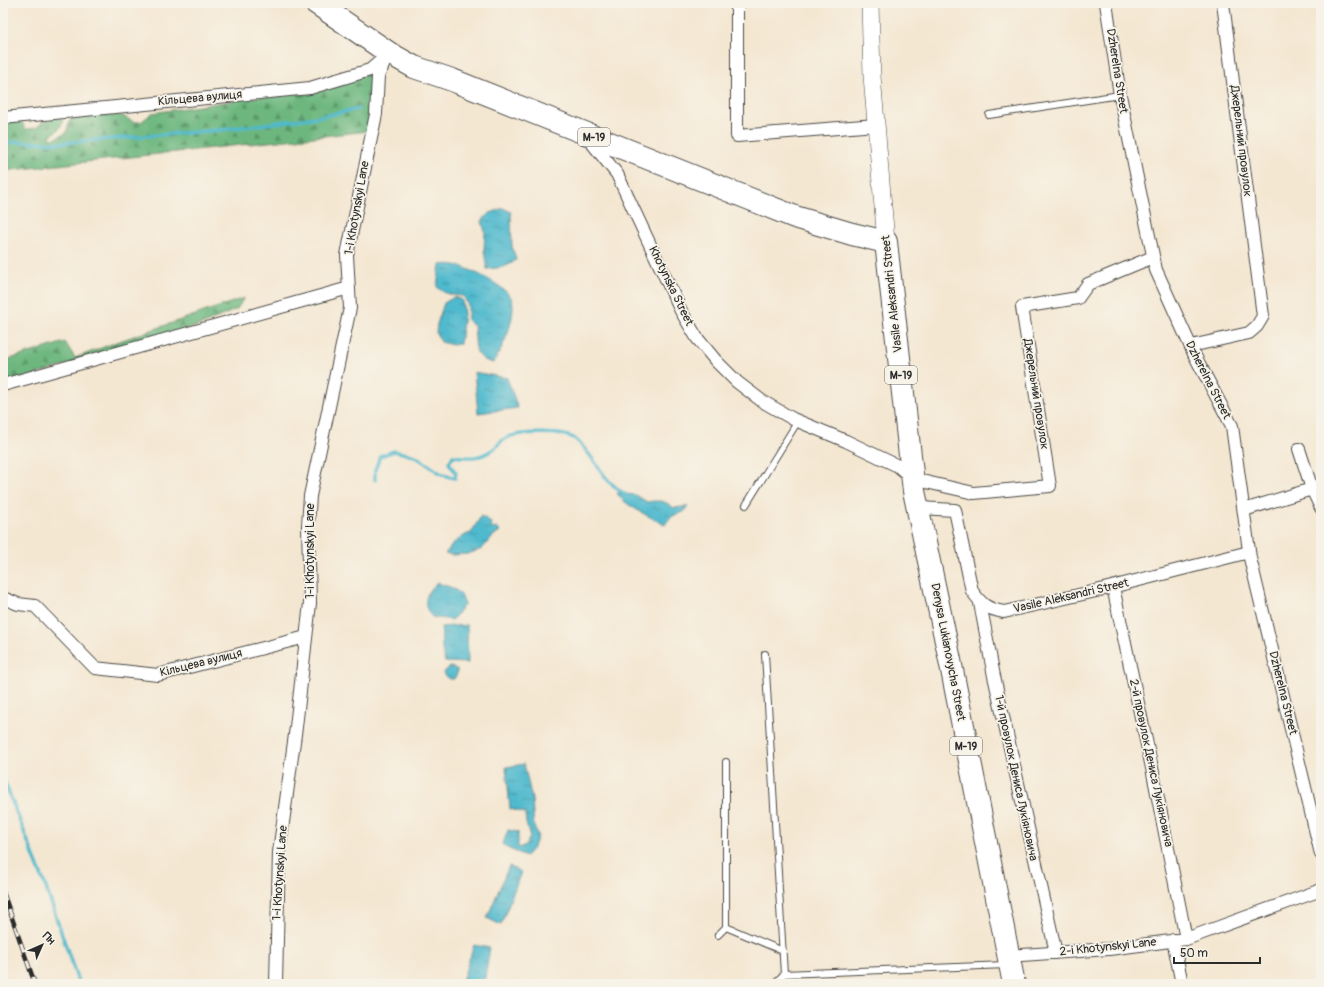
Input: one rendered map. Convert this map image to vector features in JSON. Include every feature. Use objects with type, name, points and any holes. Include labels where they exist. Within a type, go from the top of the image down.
[{"type":"highway","name":"Khotynska Street","points":[[316,3],[389,53],[414,67],[452,80],[795,217],[852,234],[886,242]]},
{"type":"highway","name":"Vasile Aleksandri Street","points":[[886,242],[913,479],[919,508]]},
{"type":"highway","name":"Denysa Lukianovycha Street","points":[[919,508],[1010,968]]},
{"type":"main road","name":"Vasile Aleksandri Street","points":[[870,3],[872,76],[886,242]]},
{"type":"street","points":[[737,3],[737,136],[876,125]]},
{"type":"street","name":"Dzherelna Street","points":[[1106,3],[1120,95],[1156,270],[1191,346],[1232,426],[1249,552],[1321,854]]},
{"type":"street","name":"Джерельний провулок","points":[[1191,346],[1249,333],[1258,326],[1263,316],[1223,3]]},
{"type":"street","name":"Кільцева вулиця","points":[[3,118],[310,88],[370,70],[389,53]]},
{"type":"street","name":"1-i Khotynskyi Lane","points":[[276,984],[279,852],[296,727],[310,603],[308,526],[310,496],[350,308],[348,255],[376,114],[378,76],[389,53]]},
{"type":"street","name":"Khotynska Street","points":[[585,134],[617,174],[681,311],[697,338],[716,361],[737,382],[762,401],[798,421],[846,441],[898,466],[913,479]]},
{"type":"street","name":"Джерельний провулок","points":[[913,479],[974,494],[1050,486],[1022,307],[1078,298],[1088,284],[1153,257]]},
{"type":"street","points":[[3,385],[349,288]]},
{"type":"street","points":[[1300,449],[1312,489],[1321,508]]},
{"type":"street","points":[[1244,510],[1312,489]]},
{"type":"street","points":[[919,508],[955,510],[972,592],[980,603]]},
{"type":"street","name":"Vasile Aleksandri Street","points":[[980,603],[992,610],[1004,612],[1113,587],[1249,552]]},
{"type":"street","name":"2-й провулок Дениса Лукіяновича","points":[[1113,587],[1152,768],[1186,938]]},
{"type":"street","name":"Кільцева вулиця","points":[[3,598],[18,604],[35,606],[95,668],[158,675],[306,637]]},
{"type":"street","name":"1-й провулок Дениса Лукіяновича","points":[[980,603],[994,676],[1056,953]]},
{"type":"street","name":"2-i Khotynskyi Lane","points":[[1010,968],[1056,953],[1109,949],[1186,938],[1321,890]]},
{"type":"street","points":[[1173,940],[1182,984]]},
{"type":"lane","points":[[989,115],[1120,95]]},
{"type":"lane","points":[[746,505],[798,421]]},
{"type":"lane","points":[[764,654],[784,974]]},
{"type":"lane","points":[[718,934],[726,927],[726,762]]},
{"type":"lane","points":[[726,927],[783,951]]},
{"type":"lane","points":[[774,984],[784,974],[1010,968]]},
{"type":"green space","points":[[365,74],[375,76],[369,131],[3,171],[3,120],[20,117],[25,129],[30,129],[48,119],[60,117],[63,121],[59,129],[49,137],[53,139],[66,133],[70,119],[74,117],[114,113],[133,122],[141,122],[152,113],[311,89]]},
{"type":"green space","points":[[244,298],[237,309],[201,325],[3,384],[3,361],[65,342],[75,358]]},
{"type":"water","points":[[503,208],[511,212],[512,246],[516,260],[503,267],[487,269],[484,250],[485,232],[482,221],[488,214]]},
{"type":"water","points":[[440,265],[457,265],[480,275],[504,290],[512,300],[513,307],[511,324],[497,358],[493,363],[484,360],[476,352],[474,326],[467,320],[468,307],[463,296],[446,293],[437,287]]},
{"type":"water","points":[[454,297],[462,300],[464,314],[460,344],[452,345],[441,342],[436,333],[437,324],[444,303]]},
{"type":"water","points":[[474,372],[507,378],[518,408],[478,413]]},
{"type":"water","points":[[617,493],[636,495],[647,502],[664,502],[674,508],[688,506],[684,512],[673,516],[665,525],[632,507],[620,498]]},
{"type":"water","points":[[481,516],[491,523],[492,529],[497,528],[500,531],[492,537],[482,549],[468,554],[445,554],[456,541],[471,533]]},
{"type":"water","points":[[437,583],[455,589],[463,599],[465,604],[452,620],[432,617],[426,608],[427,595]]},
{"type":"water","points":[[467,625],[468,663],[445,662],[441,627]]},
{"type":"water","points":[[450,667],[457,669],[457,674],[454,679],[449,679],[445,676],[444,672]]},
{"type":"water","points":[[524,764],[532,799],[534,827],[538,835],[534,847],[526,856],[507,848],[503,844],[508,830],[518,832],[518,848],[526,845],[530,837],[525,813],[510,809],[506,767]]},
{"type":"water","points":[[509,866],[521,872],[501,925],[487,918]]},
{"type":"water","points":[[474,945],[490,948],[484,984],[461,984]]},
{"type":"waterway","points":[[3,143],[61,143],[220,130],[318,117],[358,109]]},
{"type":"waterway","points":[[375,480],[375,470],[380,456],[394,451],[415,456],[443,475],[455,478],[456,473],[449,463],[453,456],[468,457],[483,455],[494,449],[506,438],[520,434],[541,433],[570,436],[575,439],[580,443],[610,482],[627,496]]},
{"type":"waterway","points":[[3,778],[45,885],[79,984]]},
{"type":"railway","points":[[3,892],[35,984]]}]
